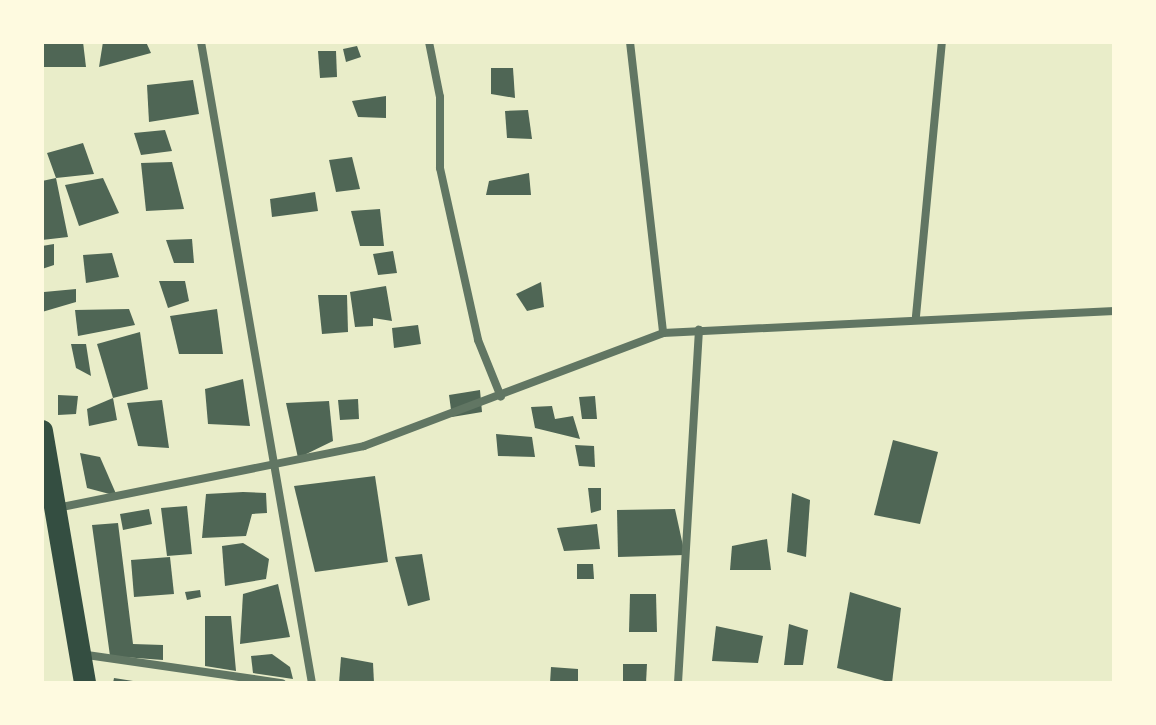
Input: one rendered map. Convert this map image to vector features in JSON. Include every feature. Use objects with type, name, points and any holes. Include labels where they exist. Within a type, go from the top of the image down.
[{"type":"highway","points":[[42,431],[85,683]]},
{"type":"street","points":[[201,42],[312,683]]},
{"type":"street","points":[[429,42],[440,97],[440,168],[478,340],[501,397]]},
{"type":"street","points":[[630,42],[663,333]]},
{"type":"street","points":[[916,316],[942,42]]},
{"type":"street","points":[[56,508],[364,446],[501,397],[663,333],[916,316],[1114,311]]},
{"type":"street","points":[[678,683],[699,330]]},
{"type":"street","points":[[80,654],[282,683]]},
{"type":"building","points":[[42,42],[83,42],[86,67],[42,67]]},
{"type":"building","points":[[103,42],[146,42],[151,53],[99,67]]},
{"type":"building","points":[[357,46],[361,57],[346,62],[343,49]]},
{"type":"building","points":[[318,51],[336,51],[337,77],[320,78]]},
{"type":"building","points":[[491,68],[513,68],[515,98],[491,94]]},
{"type":"building","points":[[193,80],[199,114],[149,122],[147,85]]},
{"type":"building","points":[[386,96],[386,118],[358,117],[352,101]]},
{"type":"building","points":[[528,110],[532,139],[507,138],[505,111]]},
{"type":"building","points":[[165,130],[172,151],[141,155],[134,133]]},
{"type":"building","points":[[83,143],[94,174],[56,178],[47,153]]},
{"type":"building","points":[[352,157],[360,189],[336,192],[329,160]]},
{"type":"building","points":[[172,162],[184,209],[146,211],[141,163]]},
{"type":"building","points":[[529,173],[531,195],[486,195],[489,181]]},
{"type":"building","points":[[56,178],[68,237],[42,240],[42,181]]},
{"type":"building","points":[[103,178],[119,213],[79,226],[65,185]]},
{"type":"building","points":[[315,192],[318,211],[272,217],[270,199]]},
{"type":"building","points":[[380,209],[384,246],[360,246],[351,211]]},
{"type":"building","points":[[192,239],[194,263],[174,263],[166,240]]},
{"type":"building","points":[[54,244],[54,265],[42,269],[42,246]]},
{"type":"building","points":[[393,251],[397,273],[378,275],[373,254]]},
{"type":"building","points":[[112,253],[119,277],[86,283],[83,255]]},
{"type":"building","points":[[159,281],[185,281],[189,301],[168,308]]},
{"type":"building","points":[[541,282],[544,307],[527,311],[516,294]]},
{"type":"building","points":[[386,286],[392,321],[373,318],[373,326],[355,327],[350,292]]},
{"type":"building","points":[[76,289],[76,302],[42,312],[44,292]]},
{"type":"building","points":[[318,295],[347,295],[348,332],[322,334]]},
{"type":"building","points":[[129,309],[135,325],[78,336],[75,310]]},
{"type":"building","points":[[217,309],[223,354],[179,354],[170,316]]},
{"type":"building","points":[[418,325],[421,344],[394,348],[392,328]]},
{"type":"building","points":[[140,332],[148,389],[113,398],[97,344]]},
{"type":"building","points":[[71,344],[86,344],[91,376],[76,368]]},
{"type":"building","points":[[243,379],[250,426],[208,424],[205,389]]},
{"type":"building","points":[[480,390],[482,412],[452,417],[449,395]]},
{"type":"building","points":[[58,395],[78,396],[76,414],[58,415]]},
{"type":"building","points":[[595,396],[597,419],[582,419],[579,397]]},
{"type":"building","points":[[113,398],[117,420],[89,426],[87,409]]},
{"type":"building","points":[[358,399],[359,419],[340,420],[338,400]]},
{"type":"building","points":[[162,400],[169,448],[138,446],[127,403]]},
{"type":"building","points":[[329,401],[333,441],[298,458],[286,403]]},
{"type":"building","points":[[552,406],[555,419],[573,416],[580,439],[535,428],[531,407]]},
{"type":"building","points":[[496,434],[532,437],[535,457],[498,456]]},
{"type":"building","points":[[893,440],[938,452],[920,524],[874,515]]},
{"type":"building","points":[[575,445],[594,446],[595,467],[579,466]]},
{"type":"building","points":[[80,453],[100,457],[117,496],[87,488]]},
{"type":"building","points":[[375,476],[388,562],[315,572],[294,486]]},
{"type":"building","points":[[588,488],[601,488],[601,510],[591,513]]},
{"type":"building","points":[[266,493],[267,513],[252,514],[246,536],[202,538],[206,494]]},
{"type":"building","points":[[792,493],[810,500],[806,557],[787,552]]},
{"type":"building","points":[[187,506],[192,554],[167,556],[161,508]]},
{"type":"building","points":[[149,509],[152,524],[123,530],[120,514]]},
{"type":"building","points":[[675,509],[685,555],[618,557],[617,510]]},
{"type":"building","points":[[118,523],[133,644],[163,645],[163,660],[110,656],[92,525]]},
{"type":"building","points":[[597,524],[600,549],[564,551],[557,528]]},
{"type":"building","points":[[767,539],[771,570],[730,570],[732,546]]},
{"type":"building","points":[[243,543],[269,559],[266,579],[225,586],[222,546]]},
{"type":"building","points":[[422,554],[430,600],[408,606],[395,557]]},
{"type":"building","points":[[170,557],[174,594],[134,597],[131,560]]},
{"type":"building","points":[[577,564],[593,564],[594,579],[577,579]]},
{"type":"building","points":[[278,584],[290,637],[240,644],[243,594]]},
{"type":"building","points":[[200,590],[201,597],[187,600],[185,592]]},
{"type":"building","points":[[850,592],[901,608],[892,683],[837,668]]},
{"type":"building","points":[[630,594],[656,594],[657,632],[629,632]]},
{"type":"building","points":[[205,616],[231,616],[236,671],[205,666]]},
{"type":"building","points":[[789,624],[808,630],[803,665],[784,665]]},
{"type":"building","points":[[716,626],[763,636],[758,663],[712,661]]},
{"type":"building","points":[[272,654],[290,667],[293,679],[253,673],[251,656]]},
{"type":"building","points":[[341,657],[373,663],[374,683],[339,683]]},
{"type":"building","points":[[623,664],[647,664],[646,683],[623,683]]},
{"type":"building","points":[[551,667],[578,669],[578,683],[550,683]]},
{"type":"building","points":[[114,678],[133,681],[133,683],[113,683]]}]
